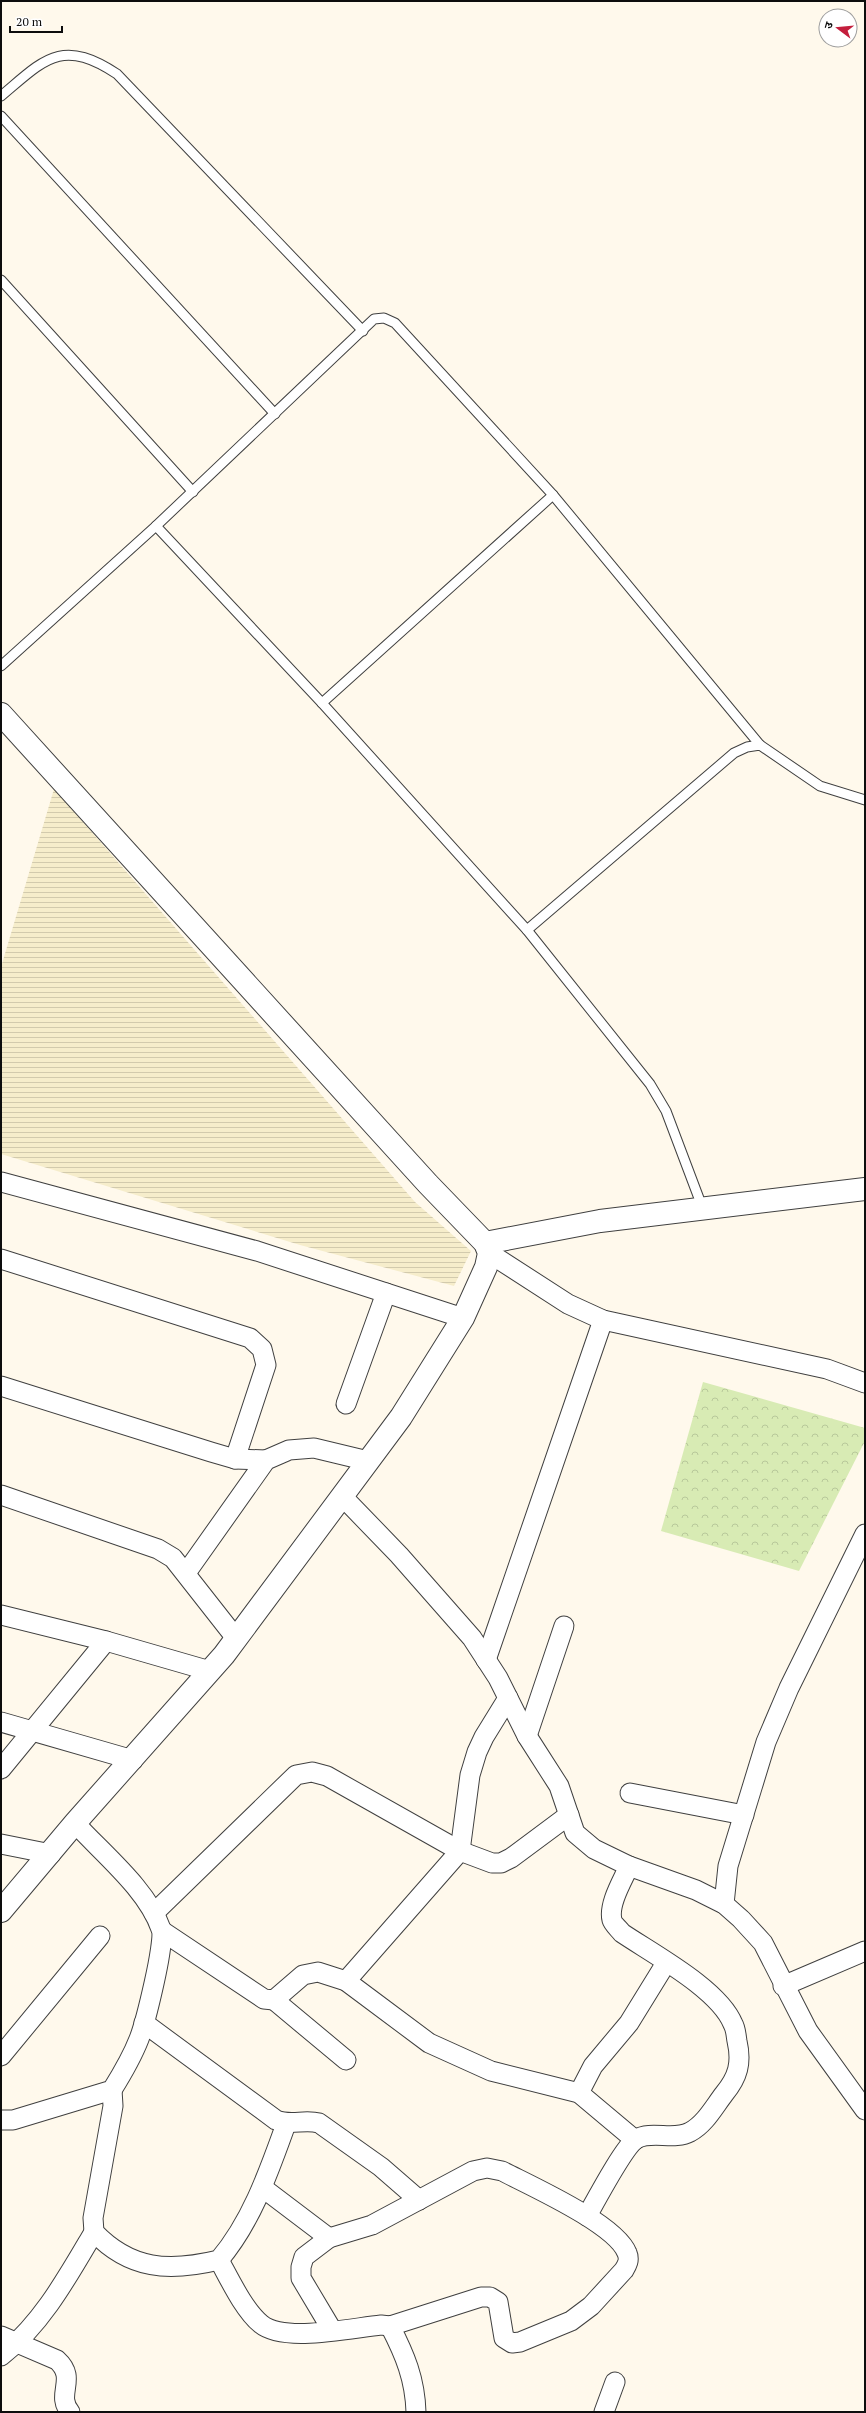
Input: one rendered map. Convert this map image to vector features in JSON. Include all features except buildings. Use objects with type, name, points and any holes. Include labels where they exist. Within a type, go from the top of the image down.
[{"type":"street","points":[[1,714],[487,1248],[568,1304],[603,1320],[827,1369],[865,1383]]},
{"type":"street","points":[[1,1182],[257,1251],[462,1318]]},
{"type":"street","points":[[487,1248],[600,1221],[865,1189]]},
{"type":"street","points":[[1,1911],[51,1854],[75,1823],[133,1760],[210,1671],[401,1417],[462,1318],[486,1267],[487,1248]]},
{"type":"street","points":[[1,1259],[250,1338],[262,1349],[266,1365],[235,1459]]},
{"type":"street","points":[[346,1404],[386,1293]]},
{"type":"street","points":[[486,1660],[603,1320]]},
{"type":"street","points":[[1,1386],[235,1459],[266,1460],[289,1450],[314,1448],[368,1461]]},
{"type":"street","points":[[186,1573],[266,1460]]},
{"type":"street","points":[[1,1495],[158,1549],[173,1558],[235,1637]]},
{"type":"street","points":[[342,1496],[399,1555],[472,1638],[508,1698],[527,1736],[559,1786],[575,1833],[594,1849],[629,1866],[696,1890],[724,1904],[741,1919],[763,1944],[783,1986],[808,2031],[865,2108]]},
{"type":"street","points":[[724,1904],[728,1866],[766,1742],[786,1695],[865,1534]]},
{"type":"street","points":[[1,1615],[106,1641],[210,1671]]},
{"type":"street","points":[[527,1736],[564,1626]]},
{"type":"street","points":[[1,1769],[106,1641]]},
{"type":"street","points":[[346,1981],[460,1851],[470,1775],[475,1758],[484,1737],[508,1698]]},
{"type":"street","points":[[1,1722],[133,1760]]},
{"type":"street","points":[[154,1912],[296,1775],[312,1772],[327,1776],[460,1851],[492,1863],[501,1863],[511,1858],[569,1815]]},
{"type":"street","points":[[630,1793],[744,1814]]},
{"type":"street","points":[[1,2356],[9,2340],[57,2294],[94,2232],[93,2218],[113,2106],[112,2090],[139,2039],[162,1945],[162,1931],[154,1912],[134,1885],[75,1823]]},
{"type":"street","points":[[1,1844],[51,1854]]},
{"type":"street","points":[[587,2216],[626,2150],[635,2140],[644,2136],[677,2136],[689,2132],[702,2123],[733,2084],[739,2072],[740,2054],[733,2024],[721,2006],[704,1989],[622,1932],[612,1922],[612,1913],[615,1901],[629,1866]]},
{"type":"street","points":[[162,1931],[264,1999],[274,2000],[346,2060]]},
{"type":"street","points":[[1,2056],[100,1936]]},
{"type":"street","points":[[783,1986],[865,1951]]},
{"type":"street","points":[[579,2094],[593,2066],[626,2027],[666,1963]]},
{"type":"street","points":[[274,2000],[303,1975],[318,1972],[346,1981],[429,2043],[491,2071],[579,2094],[635,2140]]},
{"type":"street","points":[[144,2023],[276,2120],[286,2124],[310,2120],[320,2123],[381,2167],[419,2200]]},
{"type":"street","points":[[1,2120],[13,2120],[112,2090]]},
{"type":"street","points":[[94,2232],[106,2245],[120,2255],[156,2268],[219,2260],[227,2250],[263,2188],[286,2124]]},
{"type":"street","points":[[219,2260],[240,2298],[261,2324],[277,2332],[296,2334],[381,2325],[390,2326],[486,2297],[498,2302],[504,2338],[512,2343],[520,2342],[571,2321],[591,2306],[628,2263],[628,2255],[623,2246],[587,2216],[502,2172],[487,2168],[473,2171],[372,2225],[329,2238],[304,2257],[300,2267],[301,2278],[332,2330]]},
{"type":"street","points":[[263,2188],[329,2238]]},
{"type":"street","points":[[390,2326],[407,2358],[412,2374],[416,2412]]},
{"type":"street","points":[[9,2340],[57,2360],[63,2366],[67,2377],[64,2398],[65,2406],[70,2412]]},
{"type":"street","points":[[604,2412],[615,2382]]},
{"type":"lane","points":[[1,96],[45,60],[66,55],[97,60],[117,74],[363,331]]},
{"type":"lane","points":[[1,116],[275,414]]},
{"type":"lane","points":[[1,280],[192,492]]},
{"type":"lane","points":[[1,666],[156,526],[374,319],[384,318],[395,323],[553,495],[760,745],[820,786],[865,800]]},
{"type":"lane","points":[[322,703],[553,495]]},
{"type":"lane","points":[[156,526],[322,703],[527,930],[650,1084],[666,1111],[704,1209]]},
{"type":"lane","points":[[527,930],[734,753],[747,747],[760,745]]},
{"type":"shaded area","points":[[54,789],[415,1202],[471,1251],[454,1286],[300,1245],[1,1154],[1,967]]},
{"type":"green space","points":[[703,1382],[865,1428],[865,1441],[799,1571],[661,1531]]}]
